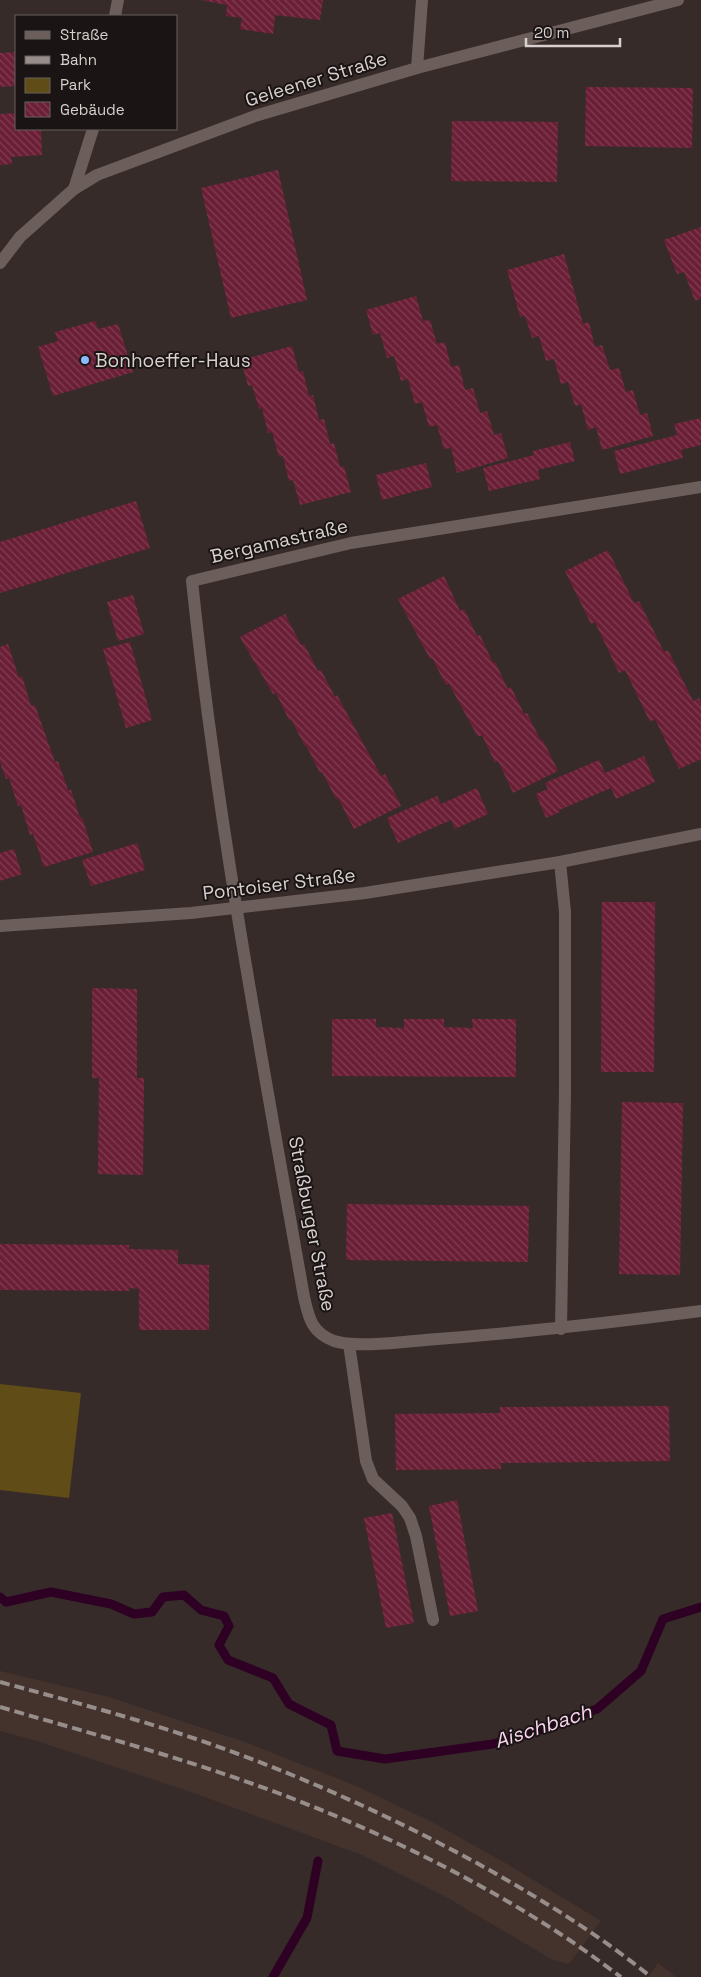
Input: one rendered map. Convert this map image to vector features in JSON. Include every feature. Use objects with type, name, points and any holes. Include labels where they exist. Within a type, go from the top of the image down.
[{"type":"street","points":[[115,15],[118,0]]},
{"type":"street","points":[[416,68],[422,0]]},
{"type":"street","name":"Geleener Straße","points":[[0,263],[20,237],[74,190],[98,175],[255,116],[416,68],[678,0]]},
{"type":"street","points":[[74,190],[94,130]]},
{"type":"street","name":"Bergamastraße","points":[[236,908],[218,793],[192,581],[351,543],[701,487]]},
{"type":"street","name":"Pontoiser Straße","points":[[0,926],[236,908],[365,893],[560,862],[701,834]]},
{"type":"street","points":[[560,862],[565,912],[565,1091],[561,1329]]},
{"type":"street","name":"Straßburger Straße","points":[[236,908],[309,1318],[318,1332],[335,1341],[349,1344],[561,1329],[701,1311]]},
{"type":"street","points":[[349,1344],[366,1461],[373,1479],[402,1506],[410,1518],[416,1536],[433,1620]]},
{"type":"shaded area","points":[[0,1671],[109,1697],[242,1741],[354,1785],[434,1823],[512,1867],[601,1921],[569,1964],[553,1960],[446,1897],[362,1855],[194,1793],[34,1740],[0,1731]]},
{"type":"shaded area","points":[[658,1963],[676,1977],[648,1977]]},
{"type":"green space","points":[[0,1384],[81,1393],[69,1498],[0,1490]]},
{"type":"building","points":[[201,0],[323,0],[320,20],[275,15],[273,34],[240,29],[242,18],[226,16],[227,5]]},
{"type":"building","points":[[15,52],[15,86],[0,87],[0,53]]},
{"type":"building","points":[[586,87],[693,88],[692,148],[585,146]]},
{"type":"building","points":[[15,113],[15,130],[41,130],[42,155],[11,157],[12,164],[0,165],[0,114]]},
{"type":"building","points":[[452,121],[558,122],[557,182],[451,181]]},
{"type":"building","points":[[278,170],[307,300],[231,318],[201,188]]},
{"type":"building","points":[[701,227],[701,298],[695,301],[684,272],[677,274],[664,240]]},
{"type":"building","points":[[564,254],[583,324],[589,322],[595,347],[602,345],[610,370],[619,368],[626,392],[633,390],[640,415],[647,413],[653,436],[602,450],[596,427],[588,430],[581,404],[575,406],[568,382],[561,384],[554,359],[546,361],[539,336],[532,338],[525,316],[520,317],[507,270]]},
{"type":"building","points":[[416,296],[423,321],[430,320],[437,344],[445,342],[451,367],[459,365],[465,390],[473,388],[480,413],[487,411],[494,435],[501,433],[508,458],[457,473],[451,448],[444,449],[437,425],[429,427],[422,402],[415,404],[408,379],[401,381],[394,356],[387,358],[380,333],[373,335],[366,310]]},
{"type":"building","name":"Bonhoeffer-Haus","points":[[95,321],[98,329],[118,324],[133,372],[53,396],[38,347],[58,341],[55,332]]},
{"type":"building","points":[[292,346],[299,372],[303,371],[309,396],[313,395],[319,420],[324,419],[330,444],[334,443],[340,467],[344,466],[351,492],[300,505],[293,480],[289,481],[283,456],[279,457],[272,432],[268,433],[262,408],[259,409],[252,385],[248,386],[241,360]]},
{"type":"building","points":[[701,418],[701,445],[681,450],[683,458],[620,474],[614,451],[677,435],[674,424]]},
{"type":"building","points":[[570,442],[575,461],[538,470],[540,479],[489,491],[483,468],[534,455],[533,451]]},
{"type":"building","points":[[426,463],[432,487],[382,500],[376,475]]},
{"type":"building","points":[[136,501],[150,548],[0,593],[0,542]]},
{"type":"building","points":[[608,550],[634,603],[639,601],[664,652],[668,650],[693,701],[699,698],[701,703],[701,759],[679,769],[655,719],[650,722],[625,670],[619,673],[595,622],[591,624],[565,571]]},
{"type":"building","points":[[444,576],[460,611],[464,609],[477,636],[480,635],[493,663],[495,662],[508,689],[511,687],[524,714],[527,713],[558,771],[513,793],[498,761],[495,763],[482,735],[478,737],[449,684],[446,685],[432,658],[430,659],[398,599]]},
{"type":"building","points":[[133,595],[144,634],[118,641],[107,602]]},
{"type":"building","points":[[285,614],[301,645],[304,644],[318,671],[321,670],[335,697],[337,695],[381,776],[385,774],[401,806],[354,829],[338,798],[336,799],[322,772],[320,773],[291,719],[289,720],[276,693],[273,694],[240,637]]},
{"type":"building","points":[[130,642],[152,720],[126,728],[103,649]]},
{"type":"building","points":[[8,644],[19,678],[22,676],[31,706],[35,705],[55,762],[58,761],[68,790],[71,790],[93,852],[44,867],[33,834],[30,835],[21,805],[18,806],[9,778],[6,779],[0,762],[0,647]]},
{"type":"building","points":[[644,756],[655,782],[616,799],[611,788],[559,810],[560,812],[546,818],[536,794],[548,789],[545,783],[599,760],[605,773]]},
{"type":"building","points":[[477,788],[488,814],[455,829],[451,820],[398,843],[387,818],[437,796],[441,804]]},
{"type":"building","points":[[137,843],[145,870],[91,886],[82,860]]},
{"type":"building","points":[[14,849],[22,874],[0,881],[0,853]]},
{"type":"building","points":[[602,902],[655,902],[654,1072],[601,1072]]},
{"type":"building","points":[[92,988],[137,989],[137,1078],[144,1078],[143,1175],[98,1174],[99,1078],[92,1078]]},
{"type":"building","points":[[332,1019],[376,1019],[376,1027],[404,1028],[404,1019],[444,1019],[444,1027],[473,1028],[472,1019],[516,1019],[516,1077],[332,1076]]},
{"type":"building","points":[[622,1102],[683,1103],[680,1275],[619,1274]]},
{"type":"building","points":[[347,1204],[529,1206],[528,1262],[346,1260]]},
{"type":"building","points":[[0,1244],[129,1245],[129,1249],[178,1250],[178,1264],[209,1265],[209,1330],[139,1330],[139,1289],[129,1288],[129,1291],[0,1290]]},
{"type":"building","points":[[669,1406],[670,1461],[501,1463],[501,1469],[396,1470],[395,1414],[500,1413],[500,1407]]},
{"type":"building","points":[[457,1500],[478,1611],[450,1616],[429,1506]]},
{"type":"building","points":[[392,1513],[414,1623],[386,1628],[364,1518]]},
{"type":"waterway","points":[[0,1597],[6,1602],[51,1592],[111,1604],[134,1614],[152,1612],[163,1597],[184,1595],[201,1610],[224,1616],[229,1626],[219,1645],[228,1660],[273,1678],[289,1704],[331,1725],[337,1751],[385,1759],[493,1744],[540,1730],[597,1709],[641,1671],[663,1619],[701,1607]]},
{"type":"waterway","name":"Aischbach","points":[[273,1977],[307,1918],[318,1861]]},
{"type":"railway","points":[[0,1682],[117,1714],[197,1739],[278,1769],[398,1822],[521,1888],[588,1930],[651,1977]]},
{"type":"railway","points":[[0,1707],[209,1769],[278,1793],[391,1840],[464,1877],[534,1917],[621,1977]]},
{"type":"place","name":"Bonhoeffer-Haus","points":[[85,360]]}]
